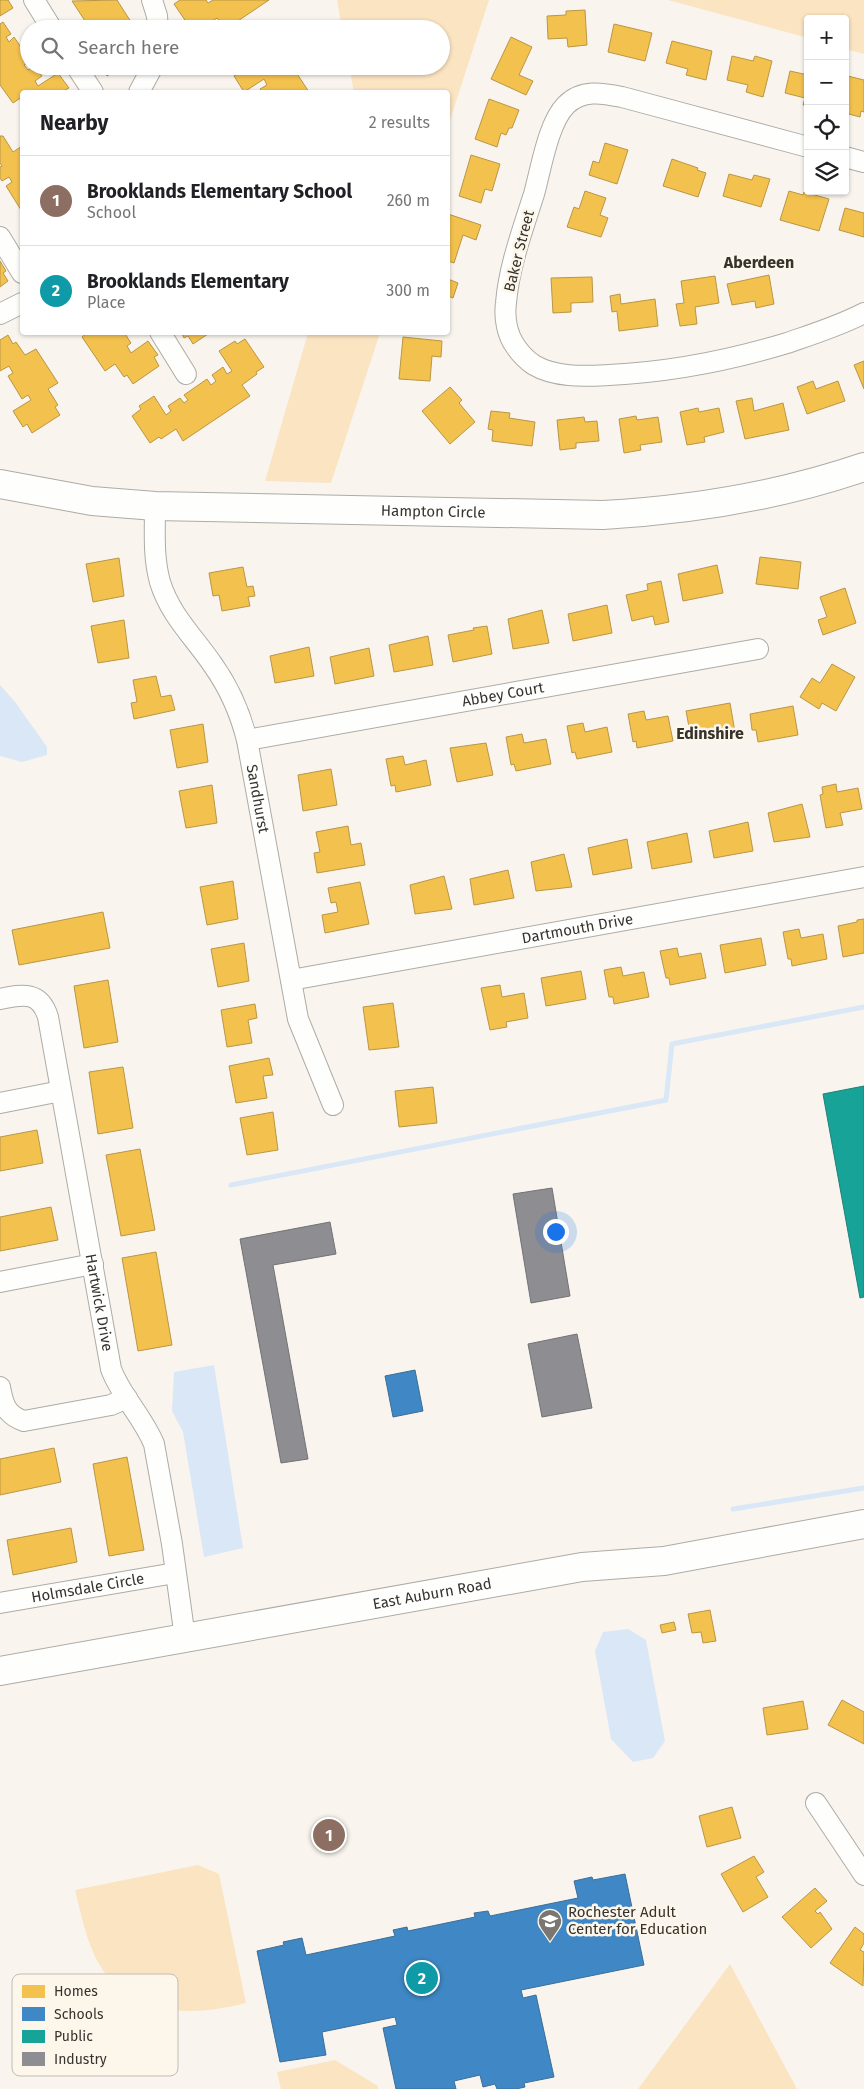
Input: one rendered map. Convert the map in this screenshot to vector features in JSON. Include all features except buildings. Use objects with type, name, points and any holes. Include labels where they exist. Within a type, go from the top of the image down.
[{"type":"main road","name":"Hampton Circle","points":[[0,484],[92,501],[155,506],[551,515],[640,513],[737,501],[793,488],[864,467]]},
{"type":"main road","name":"East Auburn Road","points":[[0,1671],[582,1568],[664,1561],[864,1524]]},
{"type":"street","points":[[34,0],[46,20]]},
{"type":"street","points":[[152,0],[157,20]]},
{"type":"street","points":[[82,75],[92,90]]},
{"type":"street","points":[[140,90],[148,75]]},
{"type":"street","name":"Baker Street","points":[[804,146],[601,93],[585,94],[575,98],[565,106],[552,131],[510,277],[506,304],[506,321],[509,334],[515,346],[534,365],[566,375],[616,375],[682,368],[737,357],[816,334],[864,313]]},
{"type":"street","points":[[849,158],[864,162]]},
{"type":"street","points":[[0,237],[20,270]]},
{"type":"street","points":[[0,314],[20,304]]},
{"type":"street","points":[[162,335],[186,374]]},
{"type":"street","name":"Sandhurst","points":[[155,506],[156,557],[163,588],[176,616],[229,688],[240,713],[248,740],[298,1019],[333,1105]]},
{"type":"street","name":"Abbey Court","points":[[248,740],[758,649]]},
{"type":"street","name":"Dartmouth Drive","points":[[291,980],[864,877]]},
{"type":"street","name":"Hartwick Drive","points":[[0,999],[26,995],[36,998],[45,1007],[111,1369],[116,1381],[149,1431],[154,1444],[172,1544],[185,1638]]},
{"type":"street","points":[[0,1103],[61,1091]]},
{"type":"street","points":[[0,1282],[93,1264]]},
{"type":"street","points":[[0,1387],[3,1403],[8,1412],[15,1418],[24,1421],[111,1405],[127,1398]]},
{"type":"street","name":"Holmsdale Circle","points":[[0,1603],[175,1572]]},
{"type":"street","points":[[816,1803],[864,1875]]},
{"type":"shaded area","points":[[337,0],[489,0],[450,120],[450,90],[354,90],[351,75],[450,75],[450,20],[340,20]]},
{"type":"shaded area","points":[[668,0],[864,0],[864,54],[849,50],[849,15],[804,15],[804,37]]},
{"type":"shaded area","points":[[307,335],[379,335],[331,483],[265,481]]},
{"type":"shaded area","points":[[198,1865],[219,1874],[246,2003],[196,2011],[178,2011],[178,1974],[105,1974],[90,1944],[75,1890]]},
{"type":"shaded area","points":[[730,1964],[797,2089],[638,2089]]},
{"type":"shaded area","points":[[335,2060],[378,2086],[378,2089],[281,2089],[277,2072]]},
{"type":"water","points":[[0,685],[15,702],[47,747],[47,755],[22,762],[0,756]]},
{"type":"water","points":[[214,1365],[243,1548],[204,1557],[183,1432],[172,1411],[174,1372]]},
{"type":"water","points":[[628,1629],[646,1640],[665,1741],[653,1758],[633,1762],[611,1739],[595,1651],[603,1632]]},
{"type":"waterway","points":[[231,1185],[666,1100],[672,1044],[864,1007]]},
{"type":"waterway","points":[[733,1509],[864,1488]]},
{"type":"place","name":"Brooklands Elementary School","points":[[329,1835]]},
{"type":"place","name":"Rochester Adult Center for Education","points":[[550,1942]]},
{"type":"place","name":"Brooklands Elementary","points":[[422,1978]]},
{"type":"district","name":"Aberdeen","points":[[759,262]]},
{"type":"district","name":"Edinshire","points":[[710,733]]}]
